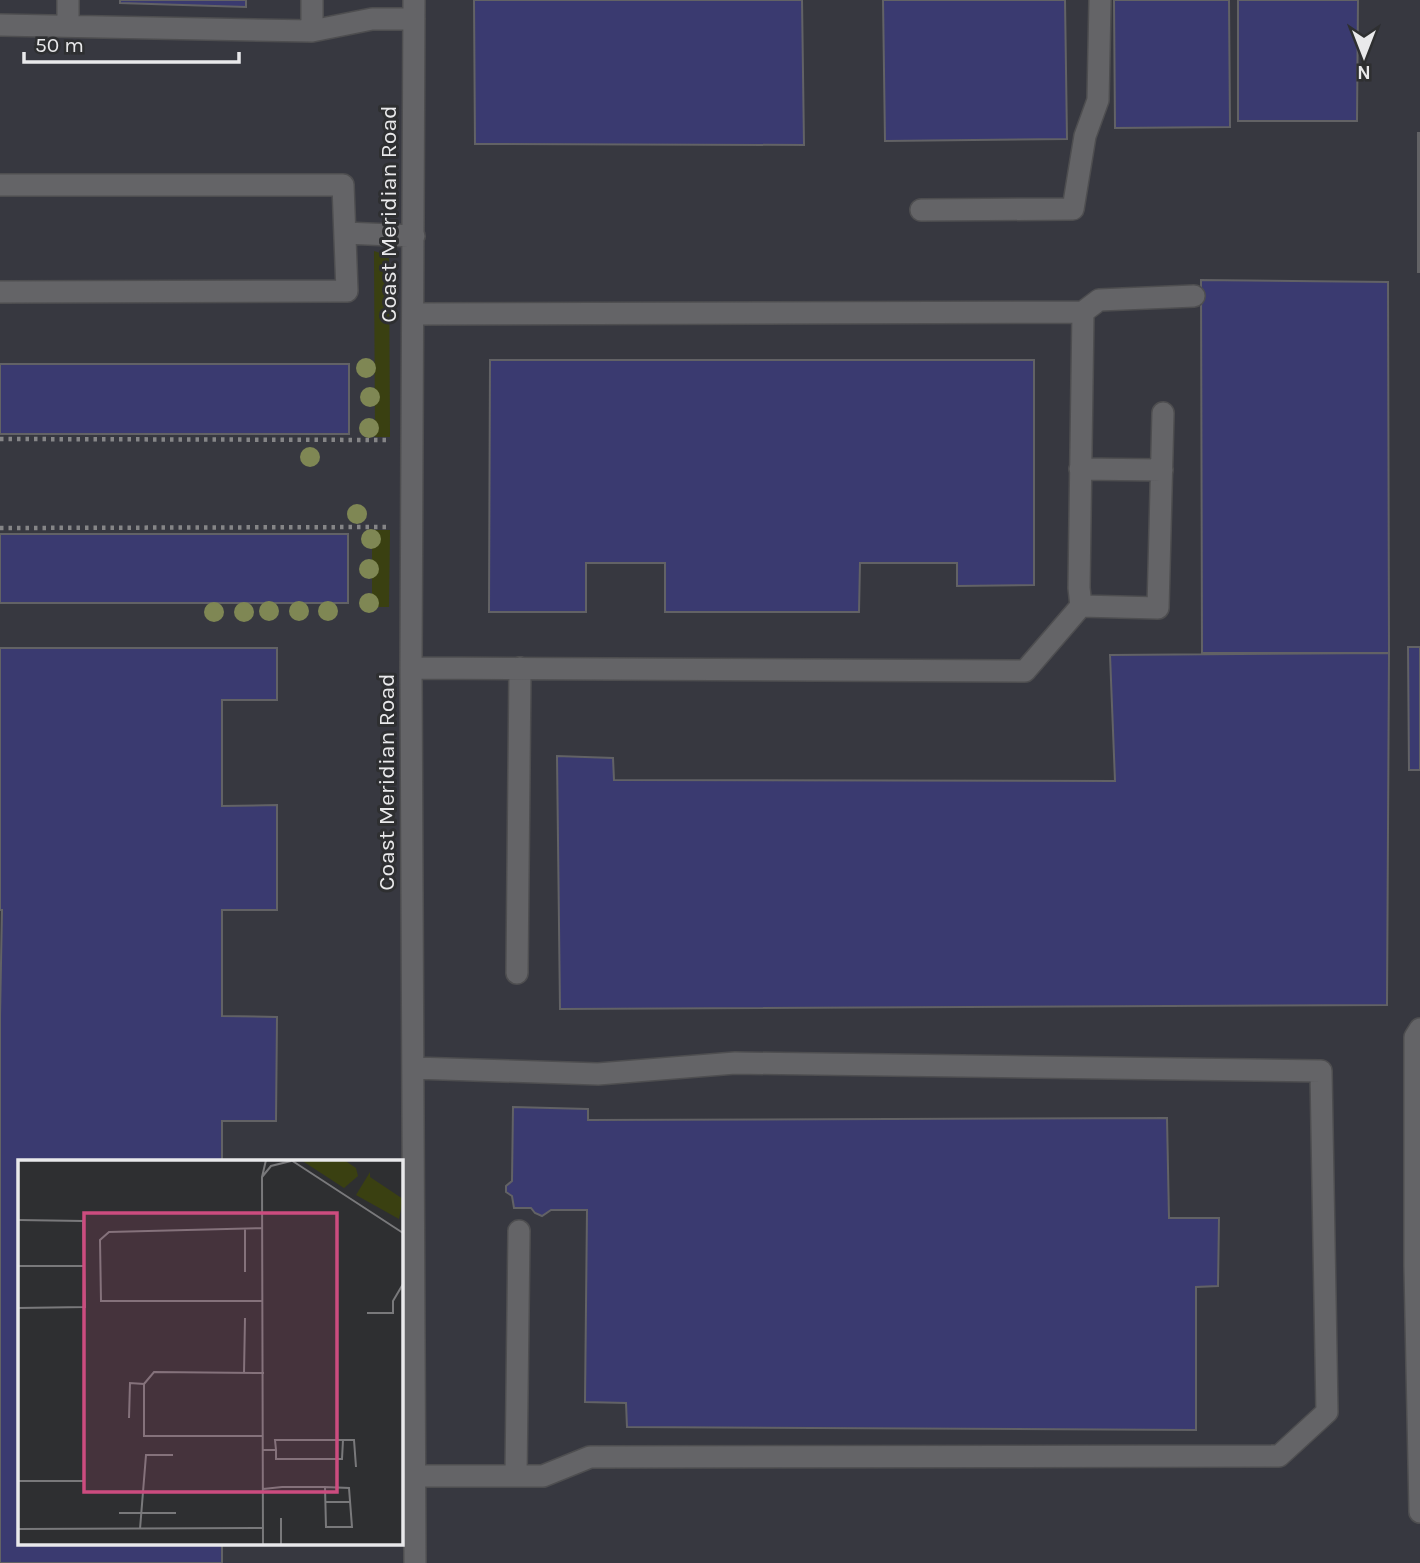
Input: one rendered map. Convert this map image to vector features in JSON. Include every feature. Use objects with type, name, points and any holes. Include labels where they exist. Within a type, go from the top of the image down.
[{"type":"street","points":[[68,0],[68,26]]},
{"type":"street","points":[[312,0],[312,31]]},
{"type":"street","points":[[921,209],[1073,209],[1085,136],[1098,100],[1100,0]]},
{"type":"street","points":[[0,25],[312,31],[414,10]]},
{"type":"street","name":"Coast Meridian Road","points":[[414,10],[411,668],[415,1563]]},
{"type":"street","points":[[0,186],[343,185],[347,290],[0,292]]},
{"type":"street","points":[[345,233],[414,236]]},
{"type":"street","points":[[414,314],[1083,312],[1099,300],[1194,296]]},
{"type":"street","points":[[411,668],[1025,671],[1081,606],[1079,588],[1083,312]]},
{"type":"street","points":[[1081,606],[1158,608],[1164,413]]},
{"type":"street","points":[[1080,469],[1162,470]]},
{"type":"street","points":[[517,972],[520,668]]},
{"type":"street","points":[[1420,1029],[1415,1037],[1420,1512]]},
{"type":"street","points":[[414,1068],[598,1074],[735,1063],[1321,1071],[1327,1412],[1279,1456],[590,1457],[543,1476],[414,1476]]},
{"type":"street","points":[[516,1476],[519,1231]]},
{"type":"path","points":[[0,439],[394,440]]},
{"type":"path","points":[[0,528],[394,527]]},
{"type":"shaded area","points":[[0,0],[1420,0],[1420,1563],[0,1563]]},
{"type":"green space","points":[[374,251],[389,256],[390,437],[375,437]]},
{"type":"green space","points":[[372,530],[390,530],[389,607],[372,607]]},
{"type":"building","points":[[120,0],[246,0],[246,7],[120,3]]},
{"type":"building","points":[[474,0],[802,0],[804,145],[475,144]]},
{"type":"building","points":[[883,0],[1065,0],[1067,139],[885,141]]},
{"type":"building","points":[[1114,0],[1229,0],[1230,127],[1115,128]]},
{"type":"building","points":[[1238,0],[1358,0],[1357,121],[1238,121]]},
{"type":"building","points":[[1420,133],[1420,272],[1418,272]]},
{"type":"building","points":[[1201,280],[1388,282],[1389,653],[1202,653]]},
{"type":"building","points":[[490,360],[1034,360],[1034,585],[957,586],[957,563],[860,563],[859,612],[665,612],[665,563],[586,563],[586,612],[489,612]]},
{"type":"building","points":[[0,364],[349,364],[349,434],[0,434]]},
{"type":"building","points":[[0,534],[348,534],[348,603],[0,603]]},
{"type":"building","points":[[1408,647],[1420,647],[1420,770],[1409,770]]},
{"type":"building","points":[[0,648],[277,648],[277,700],[222,700],[222,806],[277,805],[277,910],[222,910],[222,1016],[277,1017],[276,1121],[222,1121],[222,1160],[18,1160],[18,1546],[222,1546],[222,1563],[0,1563]]},
{"type":"building","points":[[1389,653],[1387,1005],[560,1009],[557,756],[613,758],[614,780],[1115,781],[1110,655]]},
{"type":"building","points":[[513,1107],[588,1109],[588,1120],[1167,1118],[1169,1218],[1219,1218],[1218,1286],[1196,1287],[1196,1430],[627,1427],[626,1403],[585,1402],[587,1210],[551,1210],[542,1216],[531,1208],[514,1208],[512,1196],[506,1192],[506,1186],[512,1181]]}]
